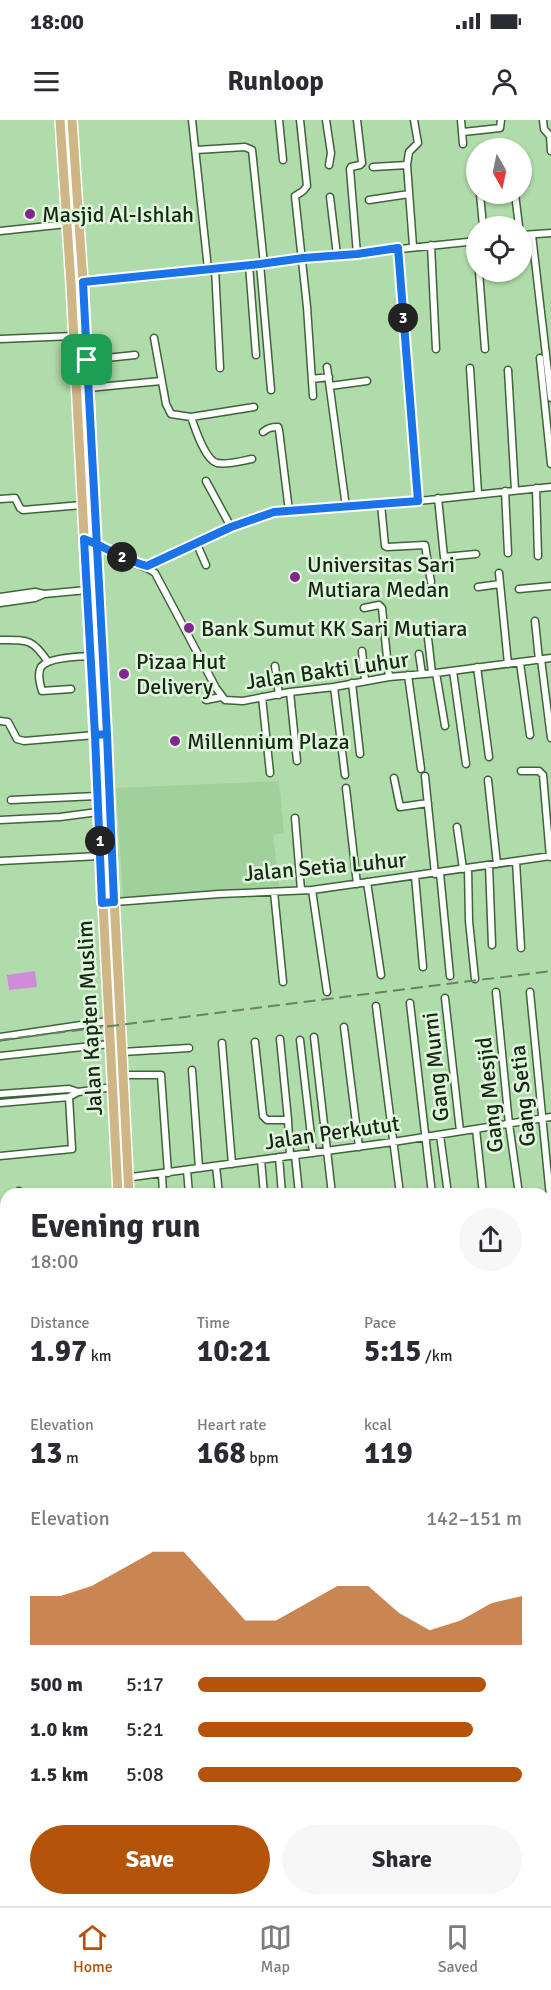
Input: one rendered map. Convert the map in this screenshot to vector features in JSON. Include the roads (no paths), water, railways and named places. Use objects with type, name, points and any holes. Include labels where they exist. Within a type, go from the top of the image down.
[{"type":"main road","name":"Jalan Kapten Muslim","points":[[60,120],[74,336],[118,1188]]},
{"type":"main road","name":"Jalan Kapten Muslim","points":[[72,120],[103,656],[129,1188]]},
{"type":"main road","points":[[63,160],[75,158]]},
{"type":"street","points":[[192,120],[211,268],[220,368]]},
{"type":"street","points":[[279,120],[283,160]]},
{"type":"street","points":[[300,120],[307,186],[295,196],[303,258],[313,396]]},
{"type":"street","points":[[326,120],[331,153],[329,165]]},
{"type":"street","points":[[357,120],[362,163],[353,166],[350,170],[357,254]]},
{"type":"street","points":[[413,246],[407,165],[409,152],[418,143],[414,120]]},
{"type":"street","points":[[461,120],[463,144]]},
{"type":"street","points":[[463,132],[500,128],[501,120]]},
{"type":"street","points":[[543,120],[544,129],[550,136],[551,151]]},
{"type":"street","points":[[196,150],[247,147],[252,150],[271,390]]},
{"type":"street","points":[[373,167],[407,165]]},
{"type":"street","points":[[369,200],[410,194]]},
{"type":"street","points":[[330,196],[337,255]]},
{"type":"street","points":[[0,231],[67,224]]},
{"type":"street","points":[[551,233],[532,235],[551,398]]},
{"type":"street","points":[[83,282],[466,242]]},
{"type":"street","points":[[430,245],[436,350]]},
{"type":"street","points":[[398,248],[418,501]]},
{"type":"street","points":[[249,265],[256,355]]},
{"type":"street","points":[[480,282],[485,349]]},
{"type":"street","points":[[0,339],[74,336]]},
{"type":"street","points":[[154,338],[168,410],[175,416],[192,417],[254,406]]},
{"type":"street","points":[[87,360],[135,355]]},
{"type":"street","points":[[540,357],[551,464]]},
{"type":"street","points":[[327,366],[346,507]]},
{"type":"street","points":[[470,368],[478,493]]},
{"type":"street","points":[[508,370],[515,490]]},
{"type":"street","points":[[312,379],[329,378]]},
{"type":"street","points":[[88,388],[161,381]]},
{"type":"street","points":[[330,386],[367,381]]},
{"type":"street","points":[[192,417],[200,441],[212,460],[220,463],[252,459]]},
{"type":"street","points":[[264,432],[273,427],[278,427],[279,430],[290,511]]},
{"type":"street","points":[[206,481],[231,527]]},
{"type":"street","points":[[84,539],[125,560],[147,566],[196,542],[262,515],[551,487]]},
{"type":"street","points":[[536,488],[538,556]]},
{"type":"street","points":[[505,491],[508,553]]},
{"type":"street","points":[[0,499],[15,498],[23,510],[82,506]]},
{"type":"street","points":[[438,498],[444,556],[476,554]]},
{"type":"street","points":[[381,504],[385,546],[387,548],[425,544],[431,582]]},
{"type":"street","points":[[196,542],[206,565]]},
{"type":"street","name":"Jalan Bakti Luhur","points":[[147,566],[155,573],[221,697],[225,700],[334,687],[389,676],[434,673],[551,658]]},
{"type":"street","points":[[499,573],[508,664]]},
{"type":"street","points":[[478,587],[500,584]]},
{"type":"street","points":[[519,589],[551,586]]},
{"type":"street","points":[[0,597],[35,592],[44,594],[87,590]]},
{"type":"street","points":[[0,603],[36,598],[44,594]]},
{"type":"street","points":[[364,608],[379,605],[382,608],[389,676]]},
{"type":"street","points":[[535,621],[551,738]]},
{"type":"street","points":[[428,638],[445,726]]},
{"type":"street","points":[[0,640],[32,642],[48,662]]},
{"type":"street","points":[[362,651],[365,680]]},
{"type":"street","points":[[419,654],[422,674]]},
{"type":"street","points":[[71,689],[42,691],[39,673],[42,666],[48,662],[103,656]]},
{"type":"street","points":[[520,663],[530,735]]},
{"type":"street","points":[[275,666],[279,695]]},
{"type":"street","points":[[477,667],[489,757]]},
{"type":"street","points":[[453,670],[466,764]]},
{"type":"street","points":[[408,675],[421,769]]},
{"type":"street","points":[[352,683],[360,754]]},
{"type":"street","points":[[334,687],[345,775]]},
{"type":"street","points":[[290,692],[297,762]]},
{"type":"street","points":[[206,700],[221,697]]},
{"type":"street","points":[[262,697],[270,773]]},
{"type":"street","points":[[0,721],[8,722],[17,739],[24,741],[107,734]]},
{"type":"street","points":[[521,771],[539,771],[543,775],[550,856]]},
{"type":"street","points":[[425,776],[450,976]]},
{"type":"street","points":[[394,778],[400,807],[428,803]]},
{"type":"street","points":[[488,780],[497,864]]},
{"type":"street","points":[[346,788],[357,884]]},
{"type":"street","points":[[11,800],[97,796]]},
{"type":"street","points":[[0,820],[60,817],[98,812]]},
{"type":"street","points":[[295,818],[301,890]]},
{"type":"street","points":[[457,827],[465,868],[475,979]]},
{"type":"street","points":[[0,861],[100,856]]},
{"type":"street","name":"Jalan Setia Luhur","points":[[102,903],[312,890],[550,856]]},
{"type":"street","points":[[516,861],[520,948]]},
{"type":"street","points":[[489,865],[492,945]]},
{"type":"street","points":[[414,876],[423,967]]},
{"type":"street","points":[[367,882],[381,975]]},
{"type":"street","points":[[312,890],[327,992]]},
{"type":"street","points":[[274,892],[283,982]]},
{"type":"street","name":"Gang Mesjid","points":[[496,992],[509,1124],[518,1188]]},
{"type":"street","name":"Gang Setia","points":[[530,992],[549,1188]]},
{"type":"street","name":"Gang Murni","points":[[445,998],[460,1131]]},
{"type":"street","points":[[410,1003],[431,1188]]},
{"type":"street","points":[[376,1006],[399,1188]]},
{"type":"street","points":[[0,1037],[108,1021]]},
{"type":"street","points":[[344,1027],[359,1147]]},
{"type":"street","points":[[314,1036],[331,1188]]},
{"type":"street","points":[[280,1039],[288,1120],[298,1188]]},
{"type":"street","points":[[300,1040],[313,1153]]},
{"type":"street","points":[[255,1042],[263,1116],[267,1120],[288,1120]]},
{"type":"street","points":[[222,1043],[232,1164]]},
{"type":"street","points":[[0,1056],[110,1044]]},
{"type":"street","points":[[122,1052],[189,1048]]},
{"type":"street","points":[[192,1070],[199,1168]]},
{"type":"street","points":[[123,1075],[161,1075],[164,1188]]},
{"type":"street","points":[[0,1103],[69,1096],[78,1092],[112,1087]]},
{"type":"street","points":[[0,1094],[69,1089],[78,1092]]},
{"type":"street","points":[[46,1091],[47,1099]]},
{"type":"street","points":[[24,1092],[24,1101]]},
{"type":"street","points":[[9,1094],[9,1102]]},
{"type":"street","points":[[0,1156],[72,1149],[69,1096]]},
{"type":"street","name":"Jalan Perkutut","points":[[117,1179],[359,1147],[551,1117]]},
{"type":"street","points":[[476,1129],[482,1188]]},
{"type":"street","points":[[440,1135],[447,1188]]},
{"type":"street","points":[[279,1157],[282,1188]]},
{"type":"street","points":[[261,1160],[263,1188]]},
{"type":"street","points":[[216,1166],[218,1188]]},
{"type":"street","points":[[187,1170],[188,1188]]},
{"type":"railway","points":[[0,1040],[551,971]]},
{"type":"place","name":"Masjid Al-Ishlah","points":[[30,214]]},
{"type":"place","name":"Universitas Sari Mutiara Medan","points":[[295,577]]},
{"type":"place","name":"Bank Sumut KK Sari Mutiara","points":[[189,628]]},
{"type":"place","name":"Pizaa Hut Delivery","points":[[124,674]]},
{"type":"place","name":"Millennium Plaza","points":[[175,741]]}]
